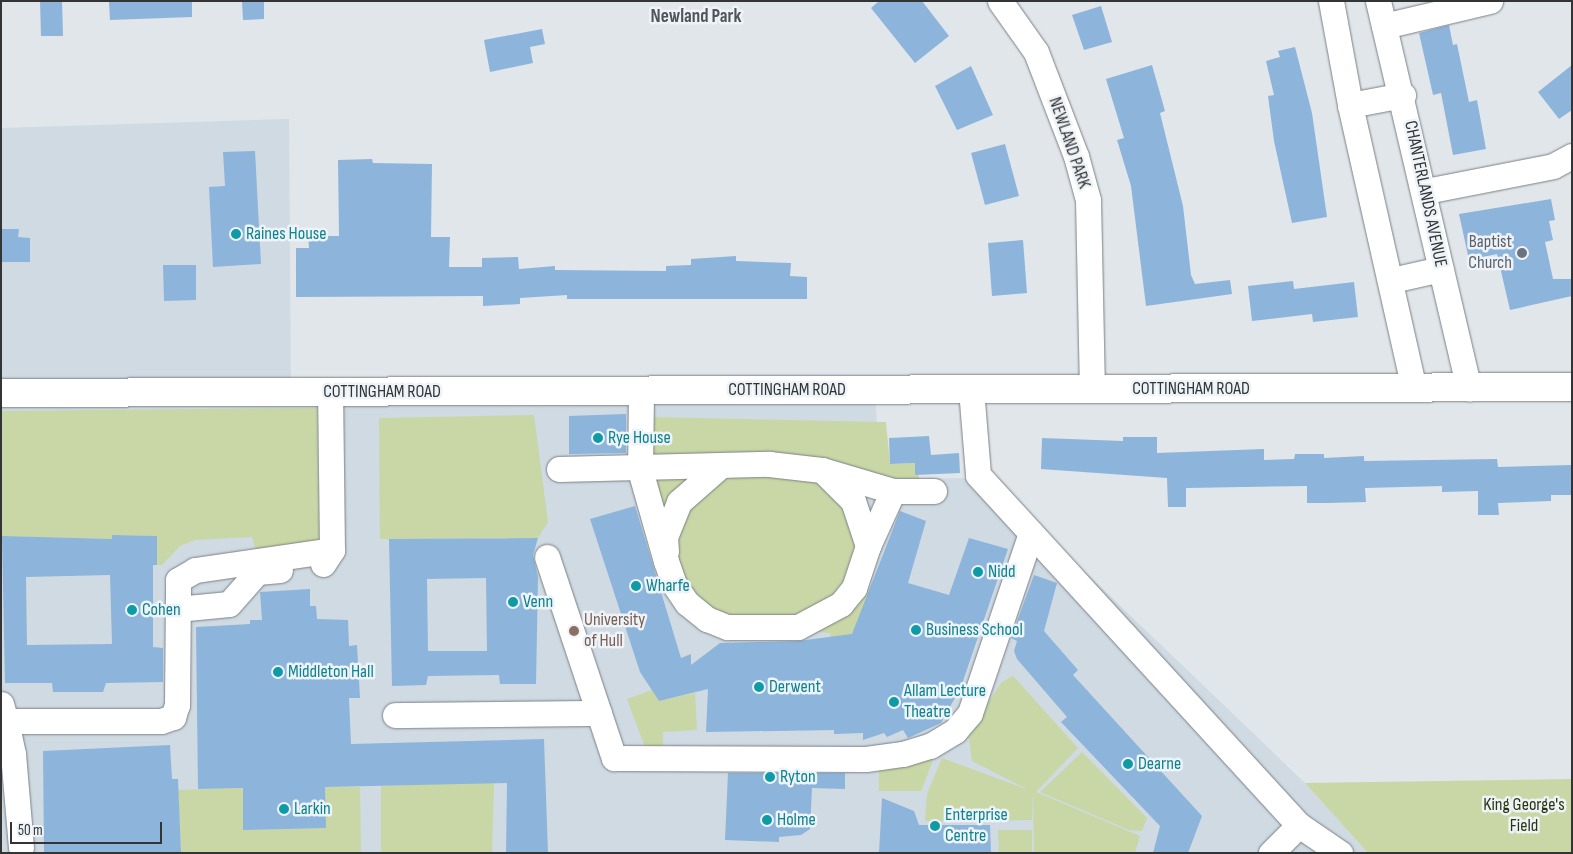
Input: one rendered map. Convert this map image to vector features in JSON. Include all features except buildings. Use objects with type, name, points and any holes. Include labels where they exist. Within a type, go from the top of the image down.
[{"type":"main road","name":"COTTINGHAM ROAD","points":[[1,393],[1572,387]]},
{"type":"street","name":"NEWLAND PARK","points":[[1000,1],[1036,52],[1076,156],[1088,200],[1092,389]]},
{"type":"street","points":[[1331,1],[1350,105],[1392,280],[1414,388]]},
{"type":"street","name":"CHANTERLANDS AVENUE","points":[[1378,1],[1426,191],[1441,269],[1468,388]]},
{"type":"street","points":[[1384,26],[1490,1]]},
{"type":"street","points":[[1350,105],[1403,95]]},
{"type":"street","points":[[1426,191],[1552,166],[1572,156]]},
{"type":"street","points":[[1392,280],[1441,269]]},
{"type":"street","points":[[971,389],[978,475],[1299,825],[1340,853]]},
{"type":"street","points":[[641,391],[640,470],[674,584],[687,603],[707,619],[727,627],[798,627],[841,604],[862,571],[868,546],[893,490]]},
{"type":"street","points":[[177,609],[229,604],[257,572],[320,568],[332,550],[330,392]]},
{"type":"street","points":[[559,469],[640,470],[770,464],[822,470],[893,490],[934,491]]},
{"type":"street","points":[[666,561],[665,537],[679,502],[719,467]]},
{"type":"street","points":[[822,470],[853,501],[868,546]]},
{"type":"street","points":[[547,556],[614,758],[866,759],[903,754],[930,746],[955,731],[970,713],[1031,533]]},
{"type":"street","points":[[21,848],[13,754],[4,712],[161,721],[173,717],[177,705],[178,580],[195,570],[332,550]]},
{"type":"street","points":[[395,714],[599,713]]},
{"type":"street","points":[[1272,852],[1299,825]]},
{"type":"shaded area","name":"University of Hull","points":[[289,119],[291,399],[875,400],[882,479],[987,478],[1305,783],[1368,853],[1,853],[1,128]]},
{"type":"green space","points":[[317,408],[319,537],[306,549],[256,551],[252,537],[195,540],[180,546],[162,565],[157,565],[157,536],[113,535],[112,539],[2,536],[1,546],[1,411]]},
{"type":"green space","points":[[534,415],[548,522],[538,538],[380,539],[379,418]]},
{"type":"green space","points":[[649,417],[886,422],[890,464],[915,463],[922,487],[649,463]]},
{"type":"green space","points":[[719,467],[671,521],[640,470]]},
{"type":"green space","points":[[786,471],[823,481],[855,526],[855,567],[816,615],[733,620],[694,601],[676,567],[675,526],[686,504],[723,476]]},
{"type":"green space","points":[[860,575],[871,579],[854,640],[832,657],[830,633],[798,630]]},
{"type":"green space","points":[[1013,676],[1078,748],[1036,792],[1140,836],[1135,853],[1034,853],[1033,791],[1032,820],[925,821],[927,794],[942,758],[1029,790],[972,761],[968,732],[1002,682]]},
{"type":"green space","points":[[652,690],[659,701],[695,693],[697,730],[663,732],[663,747],[645,747],[627,699]]},
{"type":"green space","points":[[1082,752],[1147,818],[1142,831],[1129,830],[1040,792]]},
{"type":"green space","points":[[935,755],[921,791],[879,791],[879,770]]},
{"type":"green space","name":"King George's Field","points":[[1572,779],[1572,853],[1368,853],[1305,783]]},
{"type":"green space","points":[[494,782],[492,853],[381,853],[381,786]]},
{"type":"green space","points":[[325,787],[360,787],[361,853],[181,853],[178,790],[243,788],[243,830],[326,828]]},
{"type":"green space","points":[[998,830],[1032,830],[1032,853],[999,853]]},
{"type":"place","name":"Raines House","points":[[236,234]]},
{"type":"place","name":"Baptist Church","points":[[1522,253]]},
{"type":"place","name":"Rye House","points":[[598,438]]},
{"type":"place","name":"Nidd","points":[[978,572]]},
{"type":"place","name":"Wharfe","points":[[636,586]]},
{"type":"place","name":"Venn","points":[[513,602]]},
{"type":"place","name":"Cohen","points":[[132,610]]},
{"type":"place","name":"Business School","points":[[916,630]]},
{"type":"place","name":"University of Hull","points":[[574,631]]},
{"type":"place","name":"Middleton Hall","points":[[278,672]]},
{"type":"place","name":"Derwent","points":[[759,687]]},
{"type":"place","name":"Allam Lecture Theatre","points":[[894,702]]},
{"type":"place","name":"Dearne","points":[[1128,764]]},
{"type":"place","name":"Ryton","points":[[770,777]]},
{"type":"place","name":"Larkin","points":[[284,809]]},
{"type":"place","name":"Holme","points":[[767,820]]},
{"type":"place","name":"Enterprise Centre","points":[[935,826]]},
{"type":"district","name":"Newland Park","points":[[696,17]]}]
